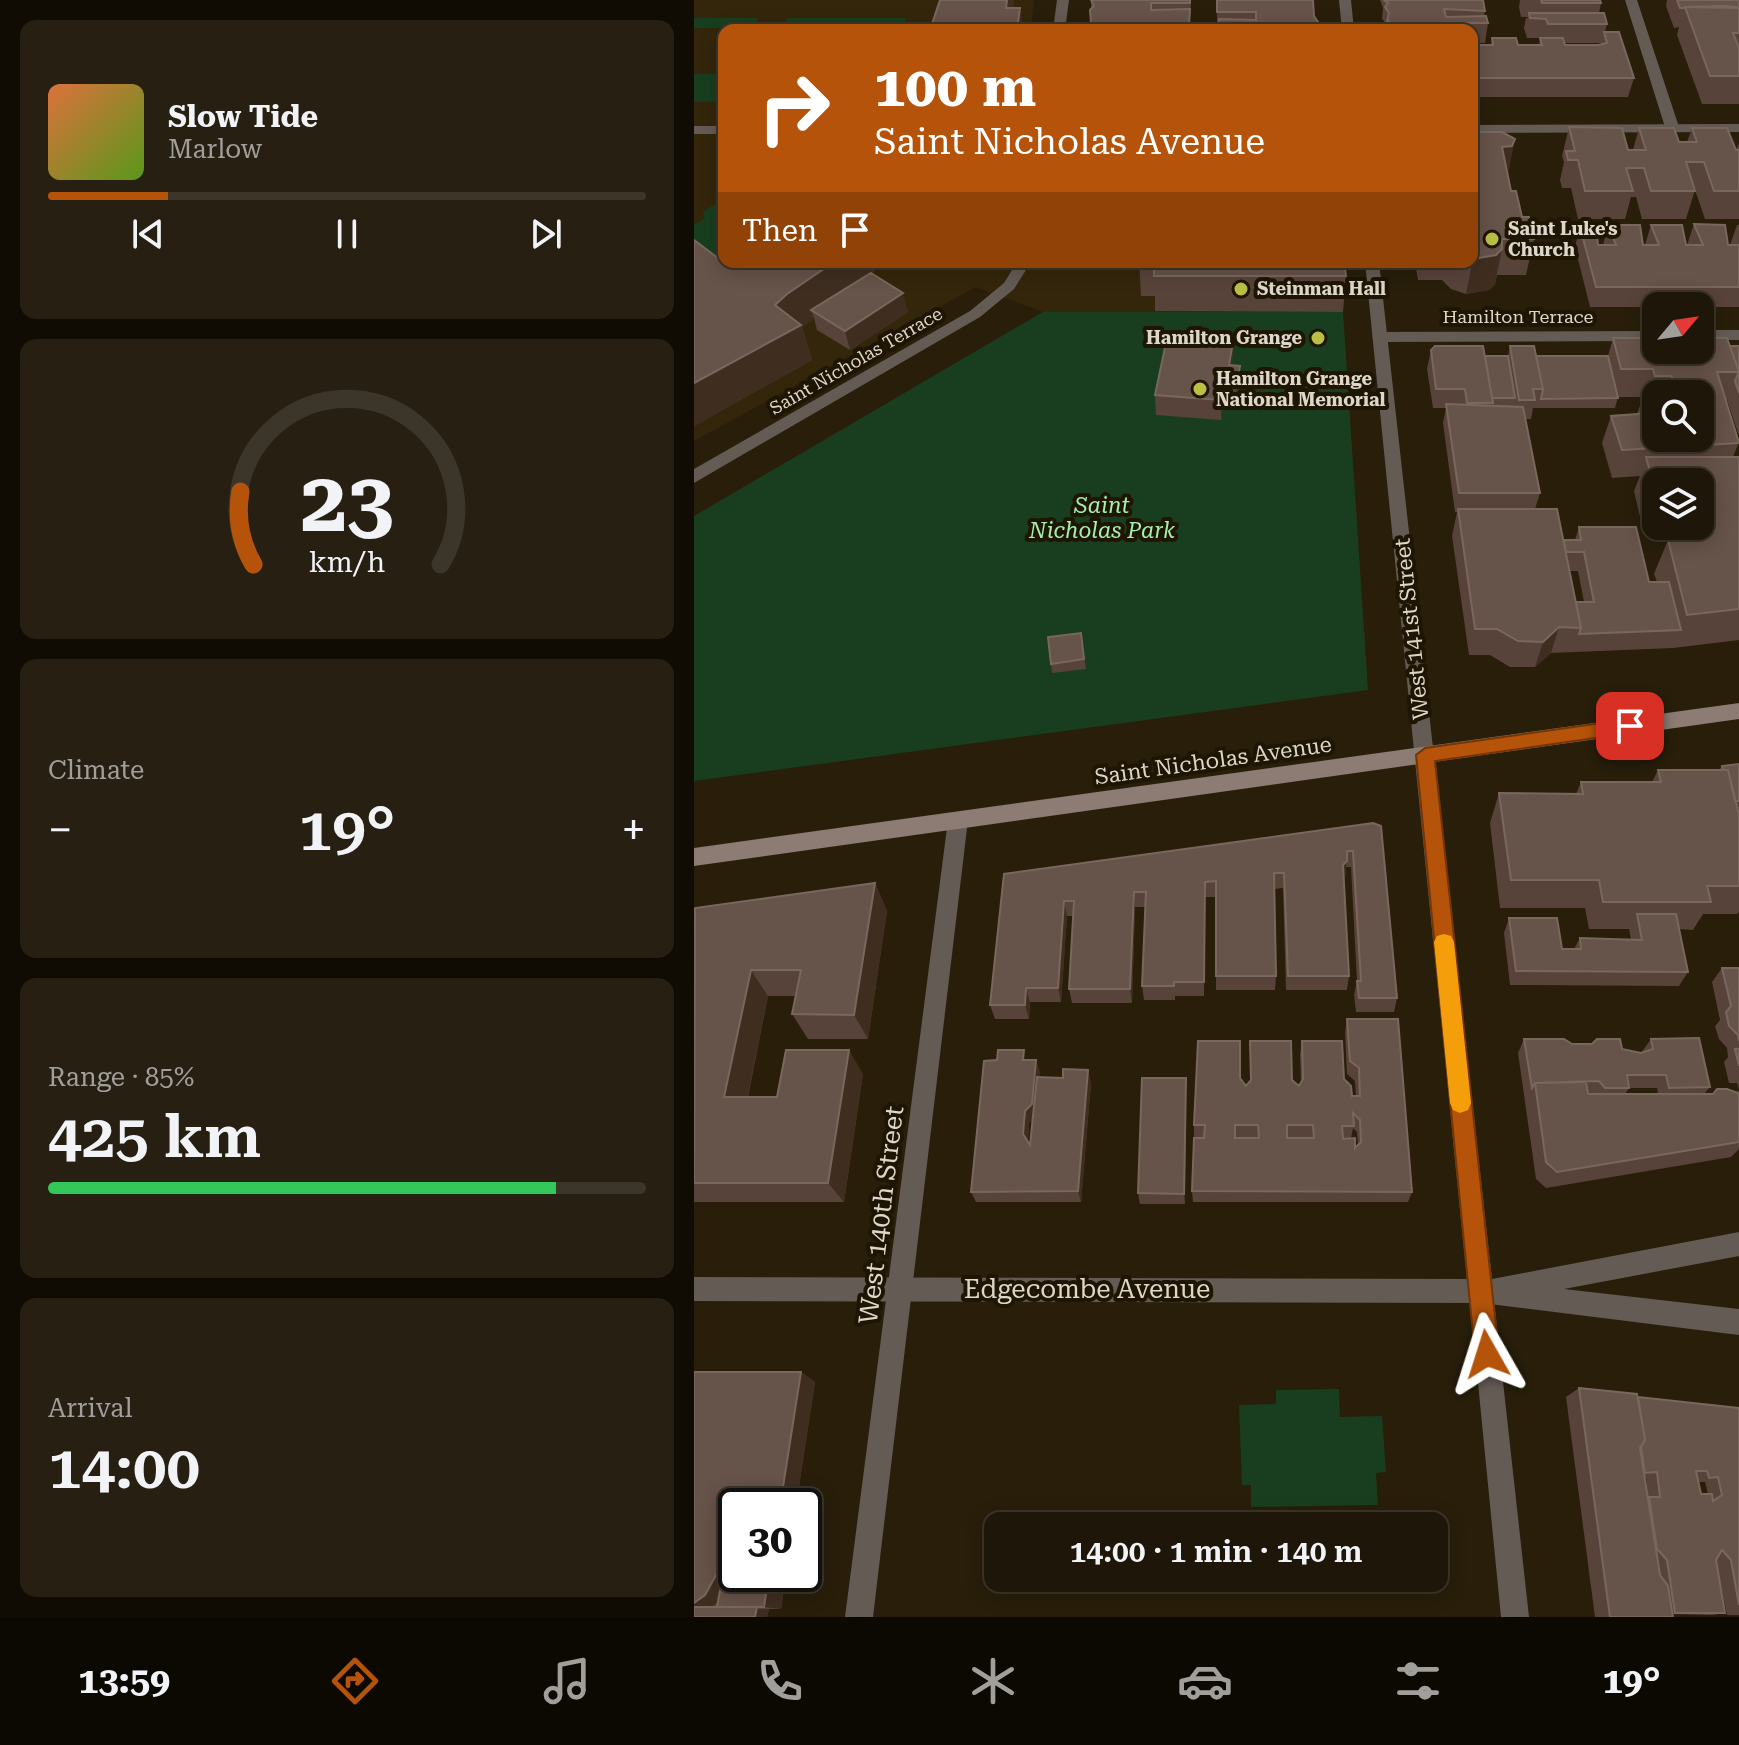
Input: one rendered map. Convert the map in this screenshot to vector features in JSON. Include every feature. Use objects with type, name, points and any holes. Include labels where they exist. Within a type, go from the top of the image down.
[{"type":"main road","name":"Saint Nicholas Avenue","points":[[694,857],[1739,711]]},
{"type":"street","points":[[1060,24],[1063,0]]},
{"type":"street","points":[[1345,0],[1347,24]]},
{"type":"street","points":[[1631,0],[1672,127]]},
{"type":"street","points":[[1478,129],[1739,128]]},
{"type":"street","points":[[694,130],[718,130]]},
{"type":"street","name":"Saint Nicholas Terrace","points":[[694,477],[959,325],[1002,293],[1020,268]]},
{"type":"street","name":"West 141st Street","points":[[1373,268],[1515,1617]]},
{"type":"street","points":[[1714,335],[1739,335]]},
{"type":"street","name":"Hamilton Terrace","points":[[1380,337],[1642,336]]},
{"type":"street","name":"West 140th Street","points":[[859,1617],[958,820]]},
{"type":"street","name":"Edgecombe Avenue","points":[[1481,1291],[1739,1244]]},
{"type":"street","name":"Edgecombe Avenue","points":[[694,1289],[1481,1291],[1739,1322]]},
{"type":"shaded area","points":[[694,0],[1034,0],[1032,24],[718,24],[718,268],[1339,268],[1343,312],[1043,312],[976,287],[694,441]]},
{"type":"green space","points":[[694,18],[758,18],[756,24],[718,24],[718,28],[694,28]]},
{"type":"green space","points":[[787,18],[906,18],[904,24],[786,24]]},
{"type":"green space","points":[[694,74],[718,74],[718,101],[694,102]]},
{"type":"green space","points":[[718,202],[718,265],[694,266],[694,225],[704,219],[703,212]]},
{"type":"green space","name":"Saint Nicholas Park","points":[[1043,312],[1343,312],[1368,690],[694,781],[694,516]]},
{"type":"green space","points":[[1339,1389],[1340,1417],[1382,1416],[1386,1472],[1376,1473],[1378,1505],[1251,1507],[1251,1485],[1242,1485],[1239,1405],[1276,1404],[1276,1390]]},
{"type":"building","points":[[940,0],[1007,0],[1006,8],[1020,8],[1018,24],[932,24]]},
{"type":"building","points":[[1091,0],[1190,0],[1190,3],[1151,3],[1151,10],[1190,9],[1189,24],[1091,24],[1090,10],[1094,6]]},
{"type":"building","points":[[1217,0],[1313,0],[1314,16],[1318,22],[1219,24],[1219,19],[1256,20],[1256,12],[1217,12]]},
{"type":"building","points":[[1384,0],[1483,0],[1485,11],[1444,9],[1446,17],[1486,16],[1488,23],[1391,23],[1387,21],[1389,13],[1385,7],[1388,3]]},
{"type":"building","points":[[1541,0],[1600,0],[1601,3],[1542,3]]},
{"type":"building","points":[[1677,0],[1739,0],[1739,7],[1680,8]]},
{"type":"building","points":[[1685,7],[1739,8],[1739,33],[1733,33],[1739,48],[1739,76],[1710,76]]},
{"type":"building","points":[[1529,13],[1604,13],[1607,24],[1548,24],[1546,19],[1530,18]]},
{"type":"building","points":[[1604,32],[1619,32],[1634,78],[1478,78],[1478,45],[1493,45],[1492,38],[1516,38],[1518,45],[1542,45],[1540,38],[1563,38],[1565,45],[1607,43]]},
{"type":"building","points":[[1569,127],[1622,128],[1628,150],[1646,150],[1639,128],[1674,128],[1679,142],[1697,142],[1692,128],[1727,128],[1736,150],[1739,150],[1739,191],[1714,191],[1704,162],[1686,162],[1695,191],[1651,191],[1644,168],[1626,168],[1633,191],[1585,191],[1578,160],[1568,160],[1566,151],[1575,151]]},
{"type":"building","points":[[1478,132],[1502,132],[1515,139],[1512,146],[1502,147],[1511,191],[1516,191],[1522,217],[1529,217],[1534,239],[1502,239],[1502,249],[1496,255],[1478,258]]},
{"type":"building","points":[[1694,224],[1725,225],[1728,245],[1739,245],[1739,287],[1596,287],[1580,227],[1596,227],[1598,245],[1616,245],[1608,225],[1640,225],[1643,245],[1659,245],[1651,225],[1682,225],[1686,245],[1703,245]]},
{"type":"building","points":[[694,240],[718,258],[718,268],[825,268],[775,305],[801,325],[694,383]]},
{"type":"building","points":[[1154,268],[1345,268],[1346,276],[1154,276]]},
{"type":"building","points":[[871,273],[903,293],[845,331],[811,310]]},
{"type":"building","name":"Hamilton Grange National Memorial","points":[[1167,338],[1233,342],[1229,365],[1240,366],[1237,381],[1225,380],[1221,400],[1155,395]]},
{"type":"building","points":[[1613,338],[1642,338],[1642,364],[1714,364],[1714,338],[1727,338],[1739,372],[1717,372],[1739,443],[1714,444],[1714,380],[1678,380],[1671,376],[1655,376],[1653,369],[1621,369]]},
{"type":"building","points":[[1435,346],[1483,346],[1493,403],[1467,403],[1465,389],[1436,389],[1431,350]]},
{"type":"building","points":[[1510,346],[1534,346],[1543,389],[1533,389],[1535,400],[1519,400]]},
{"type":"building","points":[[1730,346],[1739,346],[1739,372]]},
{"type":"building","points":[[1485,356],[1508,356],[1515,398],[1492,398]]},
{"type":"building","points":[[1536,356],[1608,356],[1618,398],[1541,399],[1543,389]]},
{"type":"building","points":[[1739,372],[1739,393],[1735,381]]},
{"type":"building","points":[[1446,404],[1523,407],[1540,493],[1459,493]]},
{"type":"building","points":[[1642,414],[1642,449],[1622,450],[1611,416]]},
{"type":"building","points":[[1646,457],[1739,457],[1739,609],[1687,615],[1668,540],[1714,540],[1714,468],[1649,468]]},
{"type":"building","points":[[1458,509],[1557,509],[1581,628],[1559,627],[1543,642],[1518,641],[1497,629],[1475,629]]},
{"type":"building","points":[[1579,527],[1636,527],[1649,582],[1669,582],[1681,630],[1579,634],[1581,628],[1576,602],[1594,602],[1584,552],[1566,552],[1564,540],[1581,540]]},
{"type":"building","points":[[1081,633],[1084,659],[1051,664],[1048,637]]},
{"type":"building","points":[[1739,764],[1739,801],[1735,801],[1728,770],[1723,770],[1722,766]]},
{"type":"building","points":[[1658,770],[1728,770],[1739,815],[1739,886],[1707,886],[1711,902],[1603,902],[1599,880],[1511,880],[1499,793],[1583,794],[1581,782],[1661,782]]},
{"type":"building","points":[[1373,823],[1381,826],[1397,998],[1359,998],[1357,981],[1361,981],[1353,851],[1347,851],[1347,861],[1343,865],[1349,976],[1288,976],[1284,873],[1274,873],[1276,976],[1216,976],[1216,881],[1205,882],[1204,982],[1142,986],[1146,892],[1134,892],[1130,989],[1069,989],[1074,901],[1064,901],[1058,988],[1026,988],[1025,1005],[990,1005],[1004,874]]},
{"type":"building","points":[[875,883],[854,1015],[792,1014],[801,970],[751,970],[724,1097],[777,1097],[786,1050],[849,1050],[828,1183],[694,1183],[695,908]]},
{"type":"building","points":[[1637,914],[1676,914],[1688,972],[1516,971],[1509,918],[1557,918],[1562,949],[1581,949],[1580,938],[1642,940]]},
{"type":"building","points":[[1722,968],[1739,968],[1739,1041],[1738,1035],[1729,1026],[1726,1012],[1731,1006]]},
{"type":"building","points":[[1347,1019],[1398,1019],[1412,1192],[1192,1191],[1194,1138],[1204,1138],[1205,1125],[1194,1125],[1198,1041],[1240,1041],[1240,1078],[1246,1086],[1251,1080],[1250,1041],[1291,1041],[1292,1080],[1299,1086],[1303,1079],[1302,1041],[1342,1041],[1344,1079],[1351,1086],[1352,1096],[1360,1096],[1359,1068],[1350,1061]],"holes":[[[1353,1113],[1360,1120],[1361,1142],[1355,1148],[1355,1138],[1343,1139],[1342,1126],[1354,1126]],[[1235,1125],[1258,1125],[1259,1138],[1235,1138]],[[1287,1125],[1313,1125],[1314,1138],[1287,1138]]]},
{"type":"building","points":[[1699,1038],[1710,1087],[1669,1088],[1666,1075],[1627,1075],[1629,1088],[1605,1088],[1599,1081],[1535,1083],[1532,1088],[1524,1039],[1564,1039],[1572,1044],[1592,1044],[1597,1039],[1620,1039],[1622,1049],[1641,1053],[1653,1049],[1651,1039]]},
{"type":"building","points":[[998,1050],[1024,1050],[1023,1060],[1036,1060],[1032,1104],[1025,1111],[1023,1134],[1030,1145],[1037,1077],[1063,1078],[1063,1069],[1088,1070],[1078,1191],[971,1192],[984,1061],[997,1060]]},
{"type":"building","points":[[1142,1078],[1186,1078],[1184,1194],[1138,1193]]},
{"type":"building","points":[[1586,1082],[1588,1094],[1713,1094],[1717,1089],[1738,1093],[1739,1142],[1557,1172],[1546,1162],[1535,1083]]},
{"type":"building","points":[[694,1372],[801,1372],[783,1488],[718,1488],[718,1575],[705,1595],[694,1603]]},
{"type":"building","points":[[1579,1388],[1637,1394],[1645,1440],[1640,1448],[1660,1575],[1668,1586],[1673,1617],[1610,1617]]},
{"type":"building","points":[[1638,1397],[1739,1408],[1739,1605],[1731,1560],[1722,1550],[1716,1560],[1725,1613],[1675,1613],[1667,1560],[1657,1549],[1649,1497],[1660,1497],[1657,1472],[1645,1473],[1641,1447],[1645,1440]],"holes":[[[1696,1471],[1707,1471],[1709,1478],[1718,1477],[1722,1495],[1713,1501],[1712,1494],[1701,1494]]]},
{"type":"building","points":[[720,1592],[766,1592],[764,1607],[717,1607]]},
{"type":"building","points":[[694,1607],[757,1607],[755,1617],[694,1617]]},
{"type":"slow traffic","points":[[1444,942],[1460,1103]]},
{"type":"place","name":"Saint Luke's Church","points":[[1492,239]]},
{"type":"place","name":"Steinman Hall","points":[[1241,289]]},
{"type":"place","name":"Hamilton Grange","points":[[1318,338]]},
{"type":"place","name":"Hamilton Grange National Memorial","points":[[1200,389]]},
{"type":"route","points":[[1487,1354],[1425,755],[1630,726]]}]
